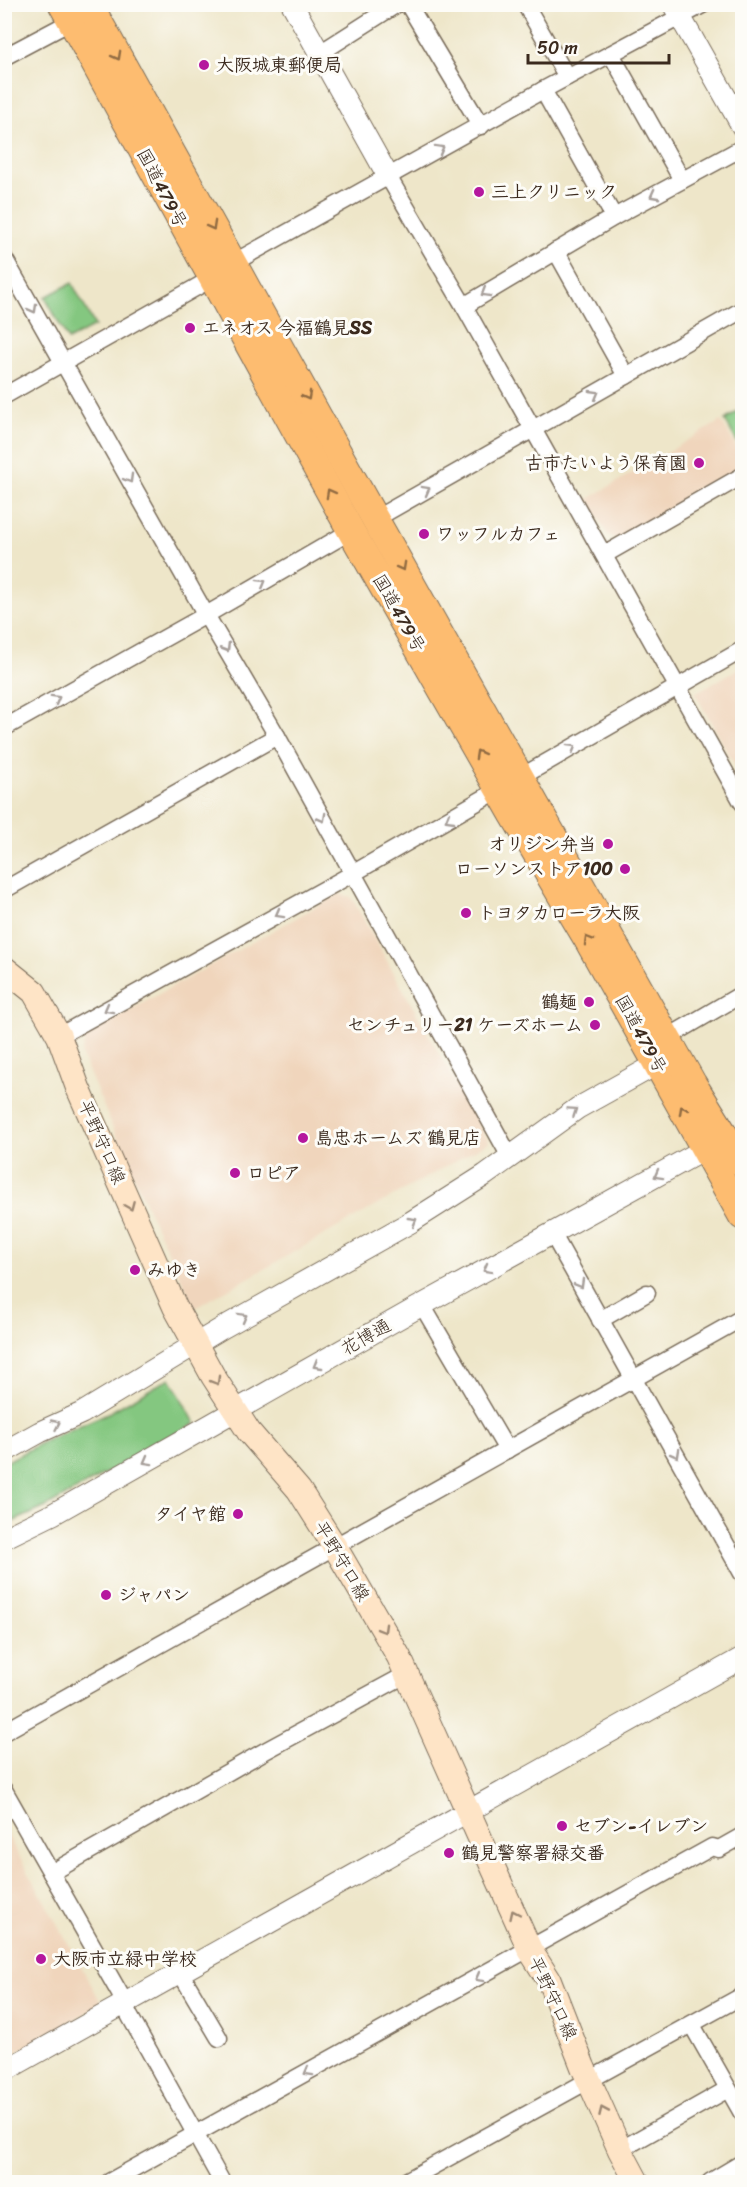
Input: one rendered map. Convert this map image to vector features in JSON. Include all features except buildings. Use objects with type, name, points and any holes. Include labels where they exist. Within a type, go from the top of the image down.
[{"type":"highway","name":"国道479号","points":[[83,9],[233,263],[363,525]]},
{"type":"highway","name":"国道479号","points":[[83,9],[211,279],[363,525],[716,1143],[742,1216]]},
{"type":"highway","name":"国道479号","points":[[716,1143],[742,1163]]},
{"type":"main road","name":"平野守口線","points":[[4,968],[34,992],[59,1036],[87,1108],[175,1307],[213,1376],[249,1432],[290,1478],[335,1547],[407,1674],[530,1950],[549,1980],[590,2082],[637,2182]]},
{"type":"street","points":[[292,4],[742,802]]},
{"type":"street","points":[[320,52],[397,4]]},
{"type":"street","points":[[408,4],[481,126]]},
{"type":"street","points":[[525,4],[567,77]]},
{"type":"street","points":[[233,263],[611,54],[677,11],[704,4]]},
{"type":"street","points":[[4,57],[83,9]]},
{"type":"street","points":[[677,11],[742,126]]},
{"type":"street","points":[[611,54],[682,180]]},
{"type":"street","points":[[543,90],[614,217]]},
{"type":"street","points":[[464,306],[614,217],[742,148]]},
{"type":"street","points":[[556,251],[626,376]]},
{"type":"street","points":[[4,258],[277,736],[510,1157]]},
{"type":"street","points":[[4,396],[211,279]]},
{"type":"street","points":[[4,728],[534,430],[742,310]]},
{"type":"street","points":[[604,555],[742,476]]},
{"type":"street","points":[[59,1036],[352,874],[742,651]]},
{"type":"street","points":[[4,890],[277,736]]},
{"type":"street","points":[[4,1452],[82,1413],[411,1222],[510,1157],[742,994]]},
{"type":"street","name":"花博通","points":[[4,1538],[53,1514],[422,1305],[716,1143]]},
{"type":"street","points":[[552,1233],[742,1573]]},
{"type":"street","points":[[600,1320],[647,1293]]},
{"type":"street","points":[[422,1305],[507,1450]]},
{"type":"street","points":[[4,1732],[742,1318]]},
{"type":"street","points":[[4,2071],[742,1658]]},
{"type":"street","points":[[51,1873],[265,1751],[407,1674]]},
{"type":"street","points":[[4,1790],[120,1994],[123,2004],[222,2182]]},
{"type":"street","points":[[109,2182],[712,1847],[718,1849],[742,1836]]},
{"type":"street","points":[[180,1972],[219,2038]]},
{"type":"street","points":[[404,2182],[571,2089],[590,2082],[742,1996]]},
{"type":"street","points":[[692,2025],[742,2114]]},
{"type":"street","points":[[620,2150],[728,2089]]},
{"type":"street","points":[[710,2182],[742,2163]]},
{"type":"shaded area","points":[[721,421],[742,457],[742,468],[618,540],[608,535],[588,499]]},
{"type":"shaded area","points":[[742,667],[742,778],[695,693]]},
{"type":"shaded area","points":[[339,894],[351,897],[489,1142],[195,1308],[152,1218],[81,1054],[87,1034]]},
{"type":"shaded area","name":"大阪市立緑中学校","points":[[4,1829],[102,2004],[5,2058],[4,2058]]},
{"type":"green space","points":[[72,283],[95,326],[68,340],[45,297]]},
{"type":"green space","points":[[742,409],[742,451],[725,420]]},
{"type":"green space","points":[[170,1378],[195,1423],[46,1507],[5,1525],[4,1463],[45,1441],[110,1412]]},
{"type":"place","name":"大阪城東郵便局","points":[[204,65]]},
{"type":"place","name":"三上クリニック","points":[[479,192]]},
{"type":"place","name":"エネオス 今福鶴見SS","points":[[190,328]]},
{"type":"place","name":"古市たいよう保育園","points":[[699,463]]},
{"type":"place","name":"ワッフルカフェ","points":[[424,534]]},
{"type":"place","name":"オリジン弁当","points":[[608,844]]},
{"type":"place","name":"ローソンストア100","points":[[625,869]]},
{"type":"place","name":"トヨタカローラ大阪","points":[[466,913]]},
{"type":"place","name":"鶴麺","points":[[589,1002]]},
{"type":"place","name":"センチュリー21 ケーズホーム","points":[[595,1025]]},
{"type":"place","name":"島忠ホームズ 鶴見店","points":[[303,1138]]},
{"type":"place","name":"ロピア","points":[[235,1173]]},
{"type":"place","name":"みゆき","points":[[135,1270]]},
{"type":"place","name":"タイヤ館","points":[[238,1514]]},
{"type":"place","name":"ジャパン","points":[[106,1595]]},
{"type":"place","name":"セブン-イレブン","points":[[562,1826]]},
{"type":"place","name":"鶴見警察署緑交番","points":[[449,1853]]},
{"type":"place","name":"大阪市立緑中学校","points":[[41,1959]]}]
